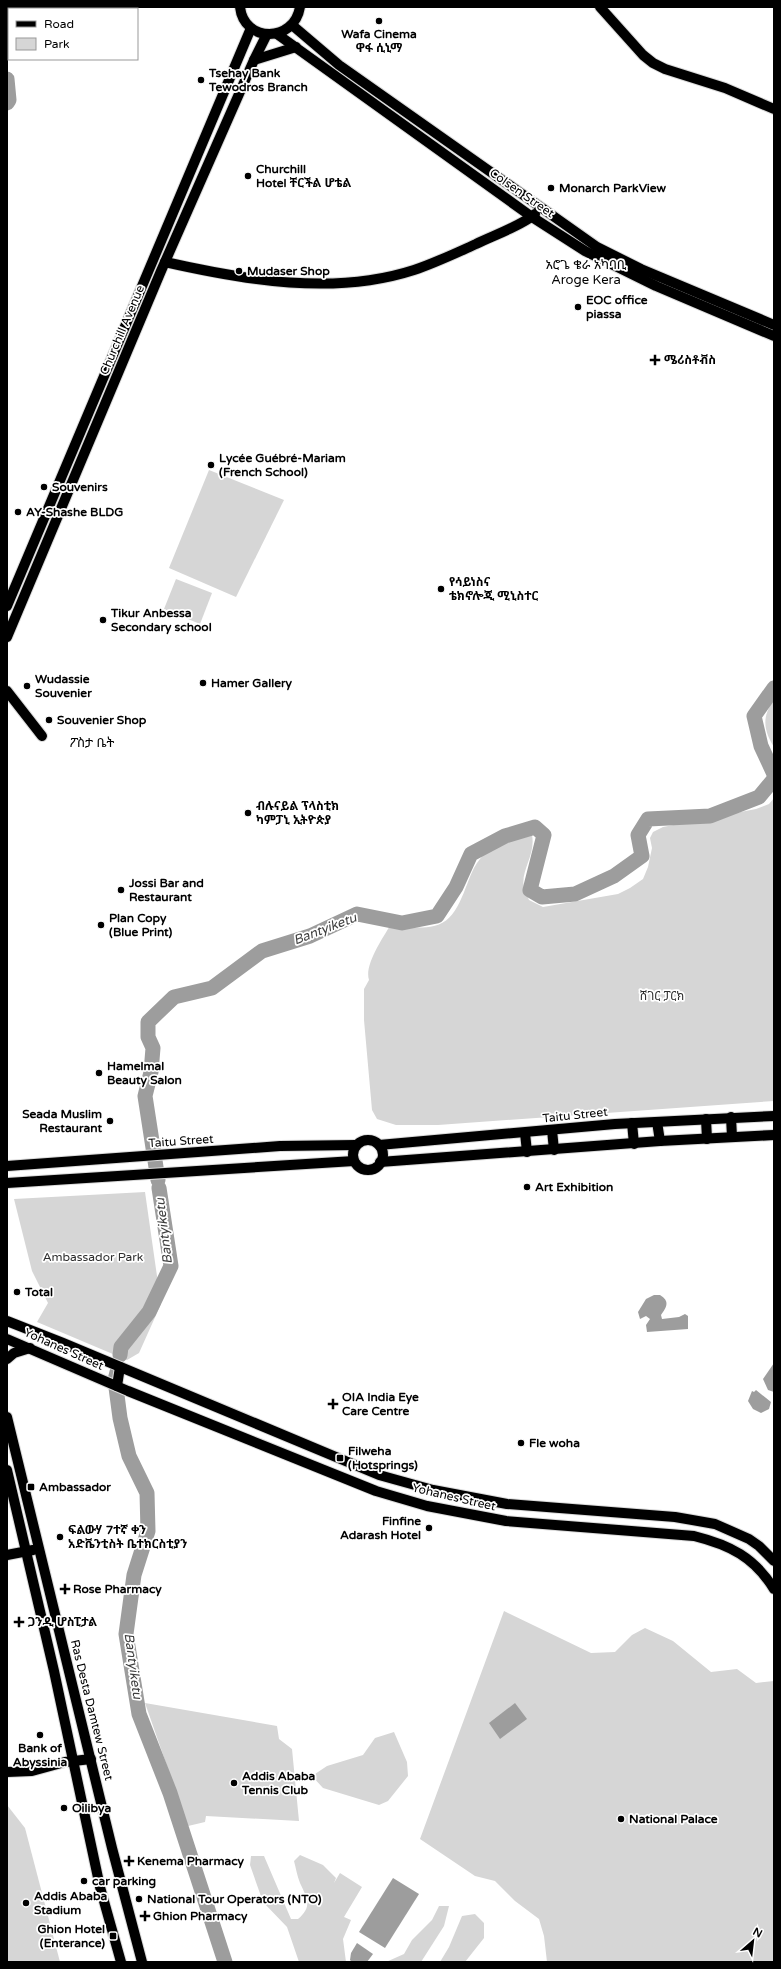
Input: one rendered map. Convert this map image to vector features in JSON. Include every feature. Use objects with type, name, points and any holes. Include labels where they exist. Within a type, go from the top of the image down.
[{"type":"main road","points":[[240,7],[244,21],[251,28]]},
{"type":"main road","points":[[272,34],[292,25],[299,14],[300,7]]},
{"type":"main road","points":[[600,7],[643,55],[653,63],[665,69],[725,88],[774,109]]},
{"type":"main road","points":[[292,25],[339,65],[597,247],[616,262],[774,324]]},
{"type":"main road","name":"Colsen Street","points":[[251,28],[258,32],[272,34],[296,47],[532,217],[585,251],[616,262],[774,336]]},
{"type":"main road","name":"Churchill Avenue","points":[[7,606],[251,28]]},
{"type":"main road","name":"Churchill Avenue","points":[[7,637],[165,262],[254,60],[272,34]]},
{"type":"main road","points":[[254,60],[296,47]]},
{"type":"main road","points":[[165,262],[274,282],[322,284],[370,280],[413,270],[433,263],[532,217],[542,208]]},
{"type":"main road","points":[[7,691],[42,736]]},
{"type":"main road","name":"Taitu Street","points":[[379,1145],[632,1123],[774,1116]]},
{"type":"main road","points":[[731,1117],[732,1137]]},
{"type":"main road","points":[[706,1119],[707,1139]]},
{"type":"main road","points":[[657,1122],[660,1141]]},
{"type":"main road","points":[[632,1123],[634,1144]]},
{"type":"main road","points":[[552,1130],[554,1150]]},
{"type":"main road","points":[[525,1132],[526,1152]]},
{"type":"main road","points":[[380,1162],[660,1141],[774,1135]]},
{"type":"main road","points":[[369,1140],[379,1145],[383,1154],[380,1162],[374,1168],[366,1170],[357,1166],[354,1161],[353,1152],[356,1145],[360,1141],[369,1140]]},
{"type":"main road","name":"Taitu Street","points":[[7,1166],[164,1156],[280,1146],[356,1145]]},
{"type":"main road","points":[[7,1183],[175,1173],[265,1165],[354,1161]]},
{"type":"main road","name":"Yohanes Street","points":[[7,1321],[379,1475],[434,1490],[523,1506],[682,1518],[726,1528],[759,1546],[774,1561]]},
{"type":"main road","name":"Yohanes Street","points":[[7,1339],[128,1391],[376,1491],[427,1506],[522,1523],[694,1536],[729,1548],[748,1558],[770,1576],[774,1588]]},
{"type":"main road","points":[[7,1359],[14,1353],[30,1348]]},
{"type":"main road","points":[[114,1385],[123,1368]]},
{"type":"main road","name":"Ras Desta Damtew Street","points":[[7,1417],[112,1848],[142,1962]]},
{"type":"main road","points":[[7,1470],[27,1551],[74,1761],[100,1887],[121,1962]]},
{"type":"main road","points":[[522,1523],[523,1506]]},
{"type":"main road","points":[[748,1558],[759,1546]]},
{"type":"main road","points":[[7,1555],[39,1549]]},
{"type":"main road","points":[[7,1772],[32,1771],[74,1761],[91,1759]]},
{"type":"green space","points":[[209,470],[284,500],[236,597],[169,568]]},
{"type":"green space","points":[[176,579],[212,593],[200,624],[164,609]]},
{"type":"green space","points":[[774,700],[774,747],[766,730],[765,724],[767,712]]},
{"type":"green space","name":"ሸገር ፓርክ","points":[[774,798],[774,1101],[438,1125],[396,1125],[377,1119],[372,1110],[364,1020],[364,989],[369,980],[369,967],[372,959],[391,924],[407,927],[434,926],[449,918],[460,902],[478,861],[498,842],[515,835],[532,835],[532,849],[523,882],[529,900],[543,907],[618,894],[630,888],[643,879],[648,867],[652,848],[650,838],[653,832],[663,827],[756,809],[769,804]]},
{"type":"green space","name":"Ambassador Park","points":[[145,1192],[161,1304],[139,1353],[127,1360],[37,1322],[48,1303],[32,1271],[14,1199]]},
{"type":"green space","points":[[504,1611],[591,1653],[615,1652],[632,1635],[645,1628],[673,1641],[711,1672],[737,1669],[756,1683],[774,1681],[774,1962],[547,1962],[544,1936],[539,1919],[515,1901],[495,1881],[475,1876],[420,1839]]},
{"type":"green space","name":"Addis Ababa Tennis Club","points":[[145,1703],[277,1726],[279,1739],[292,1749],[299,1821],[206,1816],[205,1822],[188,1826]]},
{"type":"green space","points":[[394,1732],[407,1762],[408,1776],[388,1801],[379,1805],[323,1788],[312,1776],[327,1766],[363,1755],[375,1738]]},
{"type":"green space","name":"Addis Ababa Stadium","points":[[7,1805],[25,1828],[60,1962],[7,1962]]},
{"type":"green space","points":[[300,1855],[323,1865],[336,1878],[334,1883],[340,1873],[362,1887],[344,1917],[351,1920],[343,1939],[346,1962],[299,1962],[287,1927],[263,1902],[250,1865],[251,1856],[264,1856],[291,1919],[298,1919],[303,1914],[306,1910],[307,1902],[294,1861]]},
{"type":"green space","points":[[439,1906],[449,1906],[444,1926],[421,1962],[386,1962],[404,1954],[412,1940],[432,1920]]},
{"type":"green space","points":[[475,1914],[484,1923],[484,1938],[465,1962],[440,1962],[449,1947],[462,1916]]},
{"type":"shaded area","points":[[654,1295],[660,1295],[666,1302],[666,1307],[661,1315],[662,1319],[679,1317],[685,1314],[688,1316],[688,1329],[647,1332],[646,1325],[650,1319],[646,1316],[640,1319],[638,1312],[646,1299]]},
{"type":"shaded area","points":[[774,1363],[774,1392],[768,1390],[763,1379]]},
{"type":"shaded area","points":[[756,1390],[771,1402],[769,1409],[761,1413],[753,1409],[748,1401],[752,1391],[754,1392]]},
{"type":"shaded area","points":[[515,1703],[527,1719],[500,1739],[489,1723]]},
{"type":"shaded area","points":[[393,1878],[419,1894],[385,1948],[359,1932]]},
{"type":"shaded area","points":[[357,1943],[373,1954],[367,1962],[352,1962],[350,1960],[351,1953]]},
{"type":"waterway","points":[[7,79],[9,100],[7,103]]},
{"type":"waterway","name":"Bantyiketu","points":[[774,688],[754,716],[761,746],[774,774]]},
{"type":"waterway","name":"Bantyiketu","points":[[158,1180],[145,1096],[151,1072],[153,1048],[148,1037],[148,1022],[174,997],[212,988],[262,951],[310,936],[357,914],[402,923],[437,916],[456,887],[471,854],[505,836],[535,827],[544,835],[530,890],[542,897],[575,894],[614,876],[642,856],[638,835],[648,819],[710,816],[759,797],[774,779]]},
{"type":"waterway","name":"Bantyiketu","points":[[120,1355],[121,1347],[149,1312],[171,1266],[159,1188]]},
{"type":"waterway","name":"Bantyiketu","points":[[117,1372],[115,1380],[120,1418],[129,1456],[147,1493],[148,1531],[134,1575],[126,1634],[139,1714],[170,1793],[225,1962]]},
{"type":"place","name":"Wafa Cinema ዋፋ ሲኒማ","points":[[379,21]]},
{"type":"place","name":"Tsehay Bank Tewodros Branch","points":[[201,80]]},
{"type":"place","name":"Churchill Hotel ቸርችል ሆቴል","points":[[248,176]]},
{"type":"place","name":"Monarch ParkView","points":[[551,188]]},
{"type":"place","name":"Mudaser Shop","points":[[239,271]]},
{"type":"place","name":"EOC office piassa","points":[[578,307]]},
{"type":"place","name":"ሜሪስቶቭስ","points":[[655,360]]},
{"type":"place","name":"Lycée Guébré-Mariam (French School)","points":[[211,465]]},
{"type":"place","name":"Souvenirs","points":[[44,487]]},
{"type":"place","name":"AY-Shashe BLDG","points":[[18,512]]},
{"type":"place","name":"የሳይነስና ቴክኖሎጂ ሚኒስተር","points":[[441,589]]},
{"type":"place","name":"Tikur Anbessa Secondary school","points":[[103,620]]},
{"type":"place","name":"Hamer Gallery","points":[[203,683]]},
{"type":"place","name":"Wudassie Souvenier","points":[[27,686]]},
{"type":"place","name":"Souvenier Shop","points":[[49,720]]},
{"type":"place","name":"ብሉናይል ፕላስቲክ ካምፓኒ ኢትዮጵያ","points":[[248,813]]},
{"type":"place","name":"Jossi Bar and Restaurant","points":[[121,890]]},
{"type":"place","name":"Plan Copy (Blue Print)","points":[[101,925]]},
{"type":"place","name":"Hamelmal Beauty Salon","points":[[99,1073]]},
{"type":"place","name":"Seada Muslim Restaurant","points":[[110,1121]]},
{"type":"place","name":"Art Exhibition","points":[[527,1187]]},
{"type":"place","name":"Total","points":[[17,1292]]},
{"type":"place","name":"OIA India Eye Care Centre","points":[[333,1404]]},
{"type":"place","name":"Fle woha","points":[[521,1443]]},
{"type":"place","name":"Filweha (Hotsprings)","points":[[340,1458]]},
{"type":"place","name":"Ambassador","points":[[31,1487]]},
{"type":"place","name":"Finfine Adarash Hotel","points":[[429,1528]]},
{"type":"place","name":"ፍልውሃ 7ተኛ ቀን አድቬንቲስት ቤተክርስቲያን","points":[[60,1537]]},
{"type":"place","name":"Rose Pharmacy","points":[[65,1589]]},
{"type":"place","name":"ጋንዲ ሆስፒታል","points":[[19,1622]]},
{"type":"place","name":"Bank of Abyssinia","points":[[40,1735]]},
{"type":"place","name":"Addis Ababa Tennis Club","points":[[234,1783]]},
{"type":"place","name":"Oilibya","points":[[64,1808]]},
{"type":"place","name":"National Palace","points":[[621,1819]]},
{"type":"place","name":"Kenema Pharmacy","points":[[129,1861]]},
{"type":"place","name":"car parking","points":[[84,1881]]},
{"type":"place","name":"National Tour Operators (NTO)","points":[[139,1899]]},
{"type":"place","name":"Addis Ababa Stadium","points":[[26,1903]]},
{"type":"place","name":"Ghion Pharmacy","points":[[145,1916]]},
{"type":"place","name":"Ghion Hotel (Enterance)","points":[[113,1936]]},
{"type":"district","name":"አሮጌ ቄራ አካባቢ Aroge Kera","points":[[586,272]]},
{"type":"district","name":"ፖስታ ቤት","points":[[92,743]]}]
